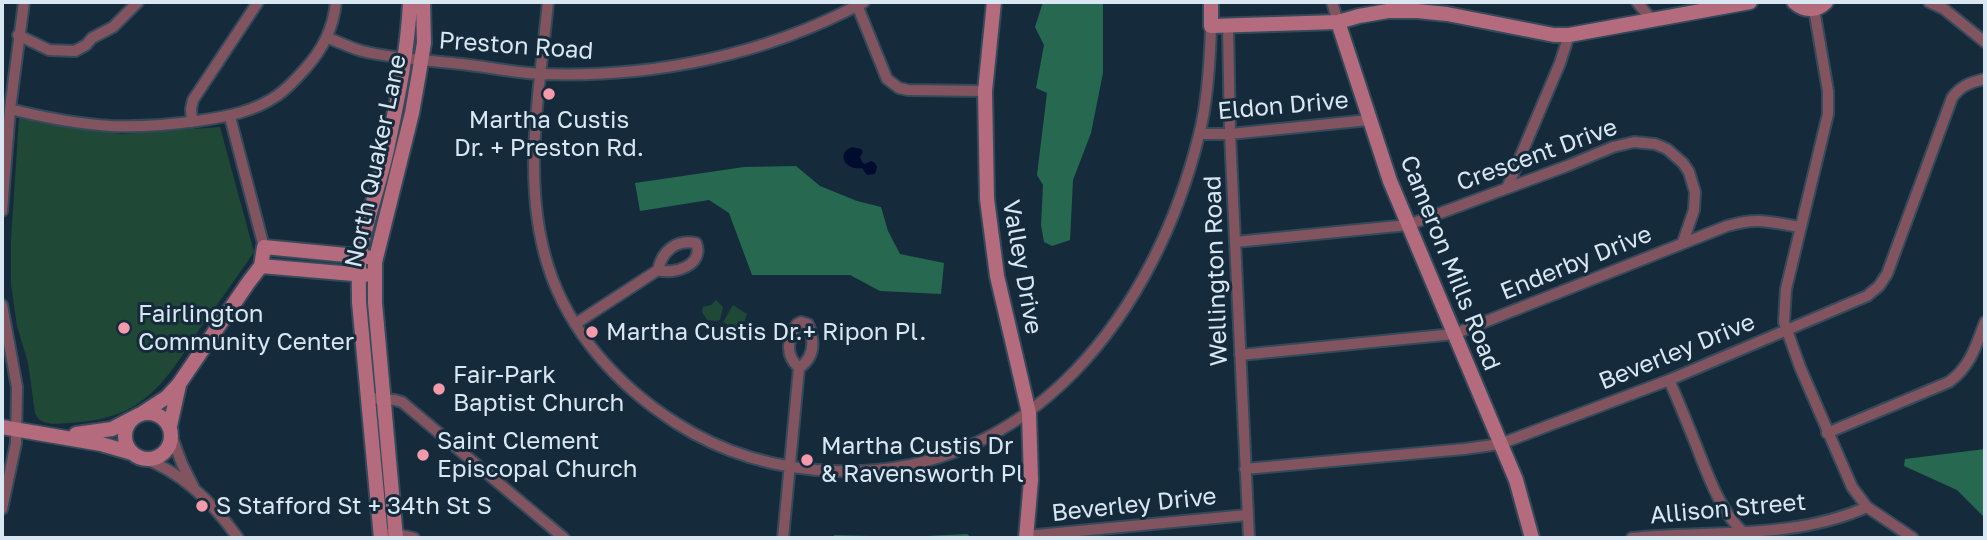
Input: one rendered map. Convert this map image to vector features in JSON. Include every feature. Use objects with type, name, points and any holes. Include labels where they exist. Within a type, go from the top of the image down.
[{"type":"street","points":[[2,212],[10,109],[24,2]]},
{"type":"street","points":[[18,35],[49,50],[75,51],[113,27],[138,2]]},
{"type":"street","points":[[192,122],[193,100],[258,2]]},
{"type":"street","points":[[10,109],[110,126],[176,124],[230,117],[278,95],[314,59],[328,38],[336,2]]},
{"type":"street","name":"North Quaker Lane","points":[[396,536],[375,313],[360,256],[388,146],[404,58],[410,2]]},
{"type":"street","name":"North Quaker Lane","points":[[381,537],[359,302],[366,275],[376,258],[412,113],[424,43],[423,2]]},
{"type":"street","points":[[548,2],[535,135],[539,223],[548,265],[575,324],[610,370],[659,412],[712,443],[743,456],[790,467],[860,471],[929,460],[964,448],[1002,430],[1029,413],[1055,391],[1092,352],[1134,294],[1167,232],[1177,206],[1200,134],[1209,66],[1211,2]]},
{"type":"street","name":"Valley Drive","points":[[994,2],[985,91],[986,169],[997,276],[1029,413],[1031,480],[1026,537]]},
{"type":"street","name":"Cameron Mills Road","points":[[1332,2],[1390,181],[1516,480],[1532,538]]},
{"type":"street","points":[[1637,2],[1651,19]]},
{"type":"street","points":[[1211,26],[1338,22],[1388,11],[1416,11],[1475,19],[1548,35],[1569,35],[1750,2]]},
{"type":"street","points":[[1794,2],[1804,9],[1820,5],[1828,114],[1786,289],[1786,332],[1852,486],[1867,507],[1913,538]]},
{"type":"street","points":[[1930,2],[1944,9],[1985,42]]},
{"type":"street","points":[[861,4],[881,66],[893,85],[908,90],[985,91]]},
{"type":"street","name":"Preston Road","points":[[328,38],[361,50],[404,58],[541,74],[616,73],[706,60],[774,41],[861,4]]},
{"type":"street","name":"Wellington Road","points":[[1228,25],[1230,134],[1249,538]]},
{"type":"street","points":[[1507,188],[1560,63],[1569,35]]},
{"type":"street","name":"Beverley Drive","points":[[1245,469],[1500,444],[1669,380],[1867,296],[1883,281],[1952,98],[1964,86],[1985,79]]},
{"type":"street","points":[[58,436],[112,429],[167,397],[179,384],[261,266],[264,247],[230,117]]},
{"type":"street","name":"Eldon Drive","points":[[1200,134],[1230,134],[1369,120]]},
{"type":"street","name":"Crescent Drive","points":[[1235,242],[1408,225],[1614,147],[1634,142],[1655,144],[1667,149],[1683,163],[1693,182],[1694,210],[1683,242]]},
{"type":"street","name":"Enderby Drive","points":[[1240,355],[1454,334],[1683,242],[1746,221],[1759,220],[1800,227]]},
{"type":"street","points":[[264,247],[376,258]]},
{"type":"street","points":[[261,266],[366,275]]},
{"type":"street","points":[[575,324],[658,270]]},
{"type":"street","points":[[2,305],[17,387],[9,429],[16,443],[2,509]]},
{"type":"street","points":[[1828,433],[1949,382],[1973,355],[1985,322]]},
{"type":"street","points":[[783,538],[799,368]]},
{"type":"street","points":[[1669,380],[1721,501],[1734,524],[1747,536]]},
{"type":"street","points":[[9,429],[101,444],[150,459],[167,450],[179,384]]},
{"type":"street","points":[[368,398],[402,402],[564,538]]},
{"type":"street","points":[[194,489],[181,464],[166,421],[155,413],[139,414],[127,426],[125,440],[138,456],[169,471],[194,489],[222,516],[238,538]]},
{"type":"street","name":"Allison Street","points":[[1634,538],[1747,536],[1839,519],[1867,507]]},
{"type":"street","name":"Beverley Drive","points":[[1026,537],[1247,515]]},
{"type":"street","points":[[381,537],[414,538]]},
{"type":"green space","points":[[1043,2],[1103,2],[1103,73],[1091,133],[1073,180],[1070,240],[1052,246],[1044,242],[1041,225],[1043,185],[1037,175],[1047,93],[1036,88],[1044,45],[1035,27]]},
{"type":"green space","points":[[19,118],[121,134],[220,127],[254,252],[159,385],[138,404],[97,420],[53,424],[40,420],[35,413],[28,363],[17,326],[11,284],[11,240]]},
{"type":"green space","points":[[796,166],[820,186],[857,201],[881,207],[888,231],[900,254],[944,263],[941,294],[880,291],[850,275],[752,275],[729,213],[709,200],[640,211],[635,183],[744,167]]},
{"type":"green space","points":[[716,300],[723,307],[720,320],[707,320],[702,312],[703,307]]},
{"type":"green space","points":[[733,305],[747,314],[740,334],[723,322]]},
{"type":"green space","points":[[1985,449],[1985,518],[1957,490],[1904,466],[1905,459]]},
{"type":"green space","points":[[967,534],[972,538],[834,538],[834,535],[906,537]]},
{"type":"water","points":[[852,147],[863,152],[860,157],[862,162],[875,163],[875,174],[867,175],[862,168],[847,165],[844,154]]},
{"type":"place","name":"Martha Custis Dr. + Preston Rd.","points":[[549,94]]},
{"type":"place","name":"Fairlington Community Center","points":[[124,328]]},
{"type":"place","name":"Martha Custis Dr.+ Ripon Pl.","points":[[592,332]]},
{"type":"place","name":"Fair-Park Baptist Church","points":[[439,389]]},
{"type":"place","name":"Saint Clement Episcopal Church","points":[[423,455]]},
{"type":"place","name":"Martha Custis Dr & Ravensworth Pl","points":[[807,460]]},
{"type":"place","name":"S Stafford St + 34th St S","points":[[202,506]]}]
